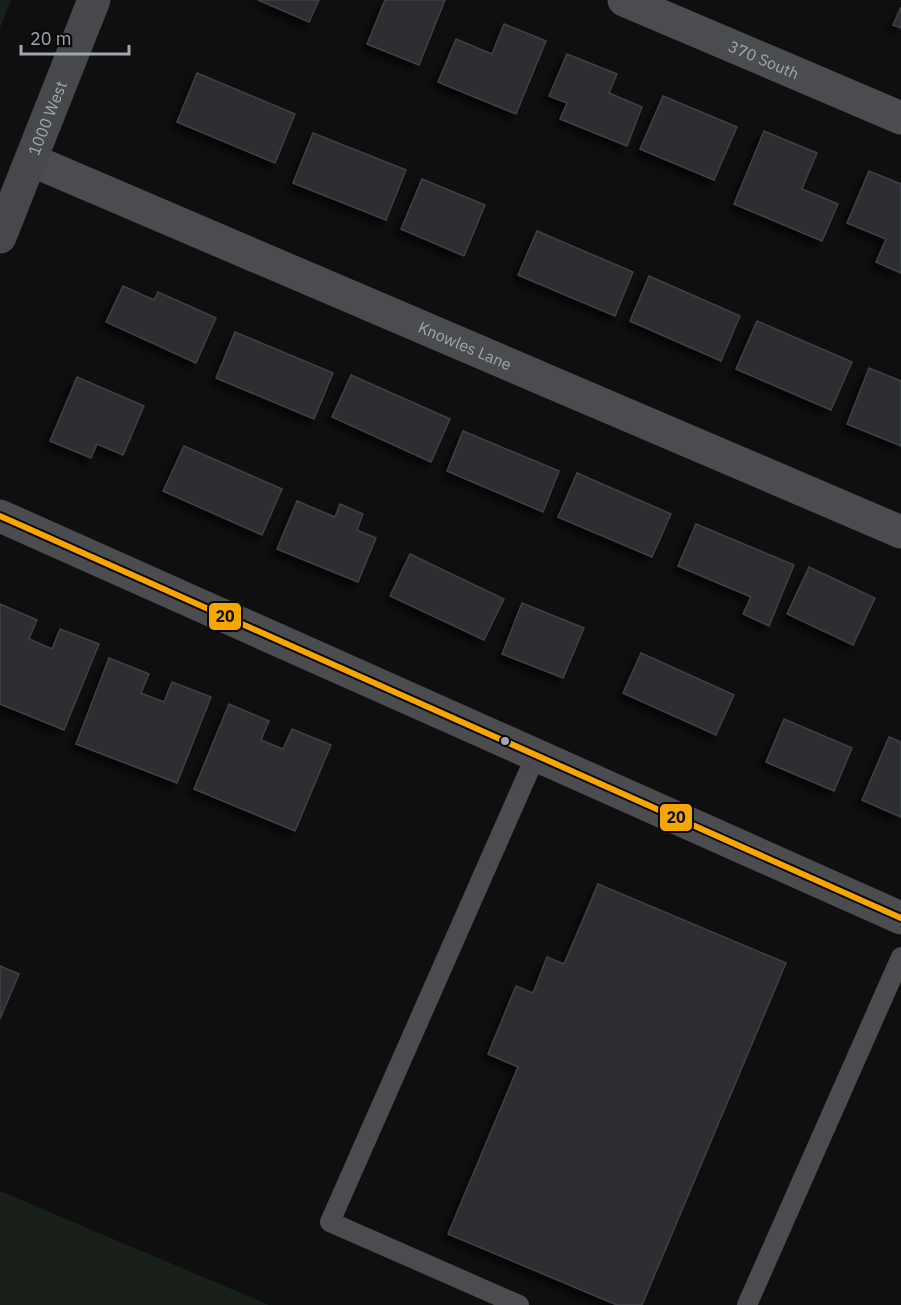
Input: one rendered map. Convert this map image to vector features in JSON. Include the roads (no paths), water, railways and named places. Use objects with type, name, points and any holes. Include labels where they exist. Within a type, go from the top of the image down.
[{"type":"main road","name":"1000 West","points":[[0,237],[94,0]]},
{"type":"street","name":"370 South","points":[[624,0],[901,118]]},
{"type":"street","name":"Knowles Lane","points":[[31,160],[901,532]]},
{"type":"street","points":[[0,516],[901,918]]},
{"type":"lane","points":[[519,1305],[330,1222],[536,755]]},
{"type":"lane","points":[[747,1305],[901,957]]}]
